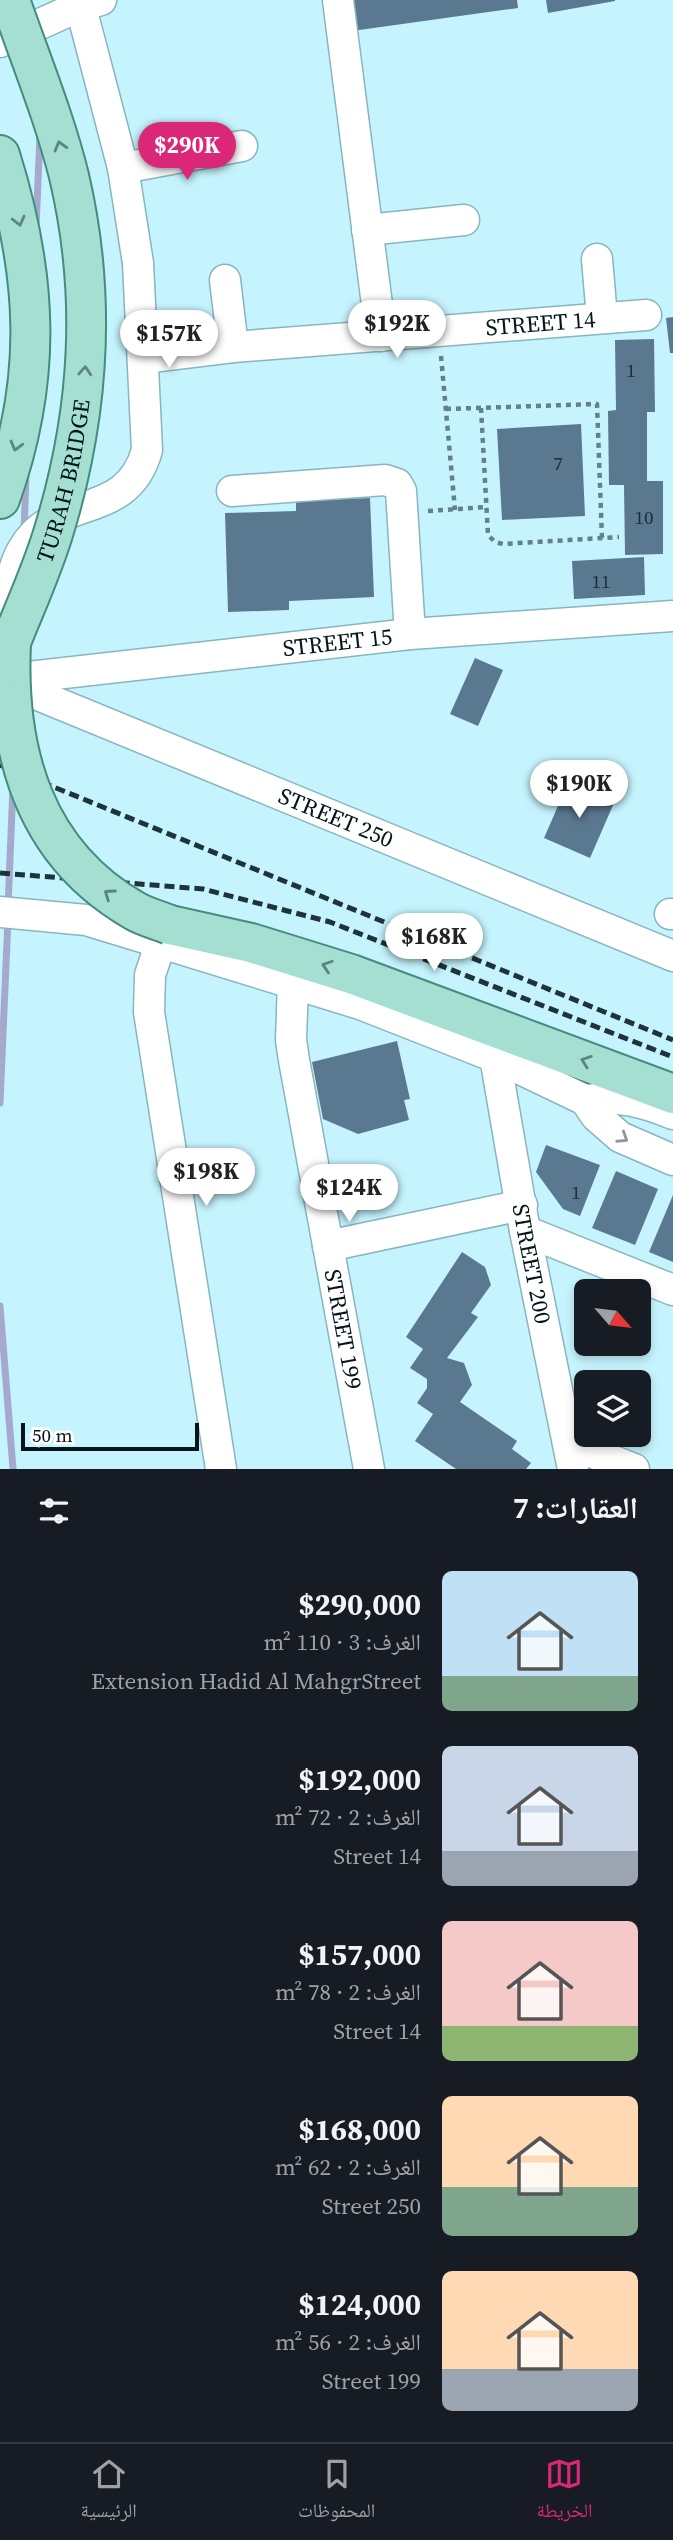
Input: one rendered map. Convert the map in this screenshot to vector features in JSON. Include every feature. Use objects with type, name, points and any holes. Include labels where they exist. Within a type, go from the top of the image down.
[{"type":"main road","name":"TURAH BRIDGE","points":[[10,0],[54,126],[68,175],[86,279],[87,342],[75,448],[55,529],[3,668],[9,684],[13,729],[24,772],[41,814],[64,852],[85,876],[165,933],[251,943],[351,974],[673,1094]]},
{"type":"main road","points":[[0,155],[22,234],[32,332],[21,428],[0,499]]},
{"type":"street","points":[[338,0],[381,336]]},
{"type":"street","points":[[0,43],[92,1],[138,263],[147,436],[143,464],[137,476],[116,495],[54,518],[37,531],[23,548],[12,576],[3,668]]},
{"type":"street","points":[[123,168],[242,146]]},
{"type":"street","points":[[367,230],[464,220]]},
{"type":"street","points":[[597,259],[603,318]]},
{"type":"street","points":[[225,280],[233,347]]},
{"type":"street","name":"STREET 14","points":[[143,358],[233,347],[646,315]]},
{"type":"street","points":[[232,491],[390,480],[397,484],[401,491],[410,634]]},
{"type":"street","name":"STREET 15","points":[[3,668],[410,634],[673,616]]},
{"type":"street","name":"STREET 250","points":[[3,668],[673,956]]},
{"type":"street","points":[[0,912],[86,920],[165,933],[293,982],[360,1004],[495,1057],[585,1100],[596,1116],[620,1137],[673,1160]]},
{"type":"street","points":[[165,933],[150,975],[149,1012],[221,1469]]},
{"type":"street","name":"STREET 199","points":[[293,982],[291,1040],[294,1060],[369,1469]]},
{"type":"street","name":"STREET 200","points":[[495,1057],[523,1218],[570,1456]]},
{"type":"street","points":[[585,1100],[608,1097],[631,1099],[673,1114]]},
{"type":"street","points":[[328,1246],[523,1218],[673,1290]]},
{"type":"street","points":[[570,1456],[634,1469]]},
{"type":"path","points":[[438,331],[455,510]]},
{"type":"path","points":[[446,409],[597,404],[602,538]]},
{"type":"path","points":[[481,408],[488,535],[495,542],[503,544],[619,537]]},
{"type":"path","points":[[402,512],[487,508]]},
{"type":"building","points":[[348,0],[517,0],[518,8],[352,31]]},
{"type":"building","points":[[546,0],[615,0],[615,1],[548,13]]},
{"type":"building","points":[[673,317],[673,353],[670,353],[666,318]]},
{"type":"building","points":[[654,339],[655,412],[647,412],[647,481],[663,481],[663,554],[625,555],[624,485],[609,485],[608,411],[616,410],[615,340]]},
{"type":"building","points":[[581,424],[585,516],[502,520],[497,429]]},
{"type":"building","points":[[370,498],[374,597],[289,601],[289,610],[228,612],[225,513],[296,511],[296,501]]},
{"type":"building","points":[[644,557],[645,595],[574,599],[572,561]]},
{"type":"building","points":[[475,658],[503,670],[478,726],[450,714]]},
{"type":"building","points":[[568,783],[614,803],[590,858],[544,838]]},
{"type":"building","points":[[397,1041],[410,1099],[404,1100],[409,1120],[358,1134],[323,1119],[312,1062]]},
{"type":"building","points":[[546,1145],[600,1165],[580,1216],[563,1209],[536,1172]]},
{"type":"building","points":[[616,1171],[658,1189],[635,1245],[592,1228]]},
{"type":"building","points":[[673,1195],[673,1262],[649,1252]]},
{"type":"building","points":[[462,1252],[485,1267],[491,1285],[471,1313],[478,1317],[447,1358],[464,1363],[472,1385],[460,1402],[517,1441],[512,1449],[531,1463],[526,1469],[456,1469],[415,1441],[433,1414],[417,1403],[427,1388],[427,1379],[410,1368],[423,1349],[406,1337]]},
{"type":"waterway","points":[[36,228],[40,135]]},
{"type":"waterway","points":[[24,533],[26,475]]},
{"type":"waterway","points":[[8,907],[13,786]]},
{"type":"waterway","points":[[0,1103],[8,919]]},
{"type":"waterway","points":[[0,1306],[13,1469]]},
{"type":"railway","points":[[0,765],[673,1040]]},
{"type":"railway","points":[[0,873],[203,889],[330,922],[673,1057]]}]
